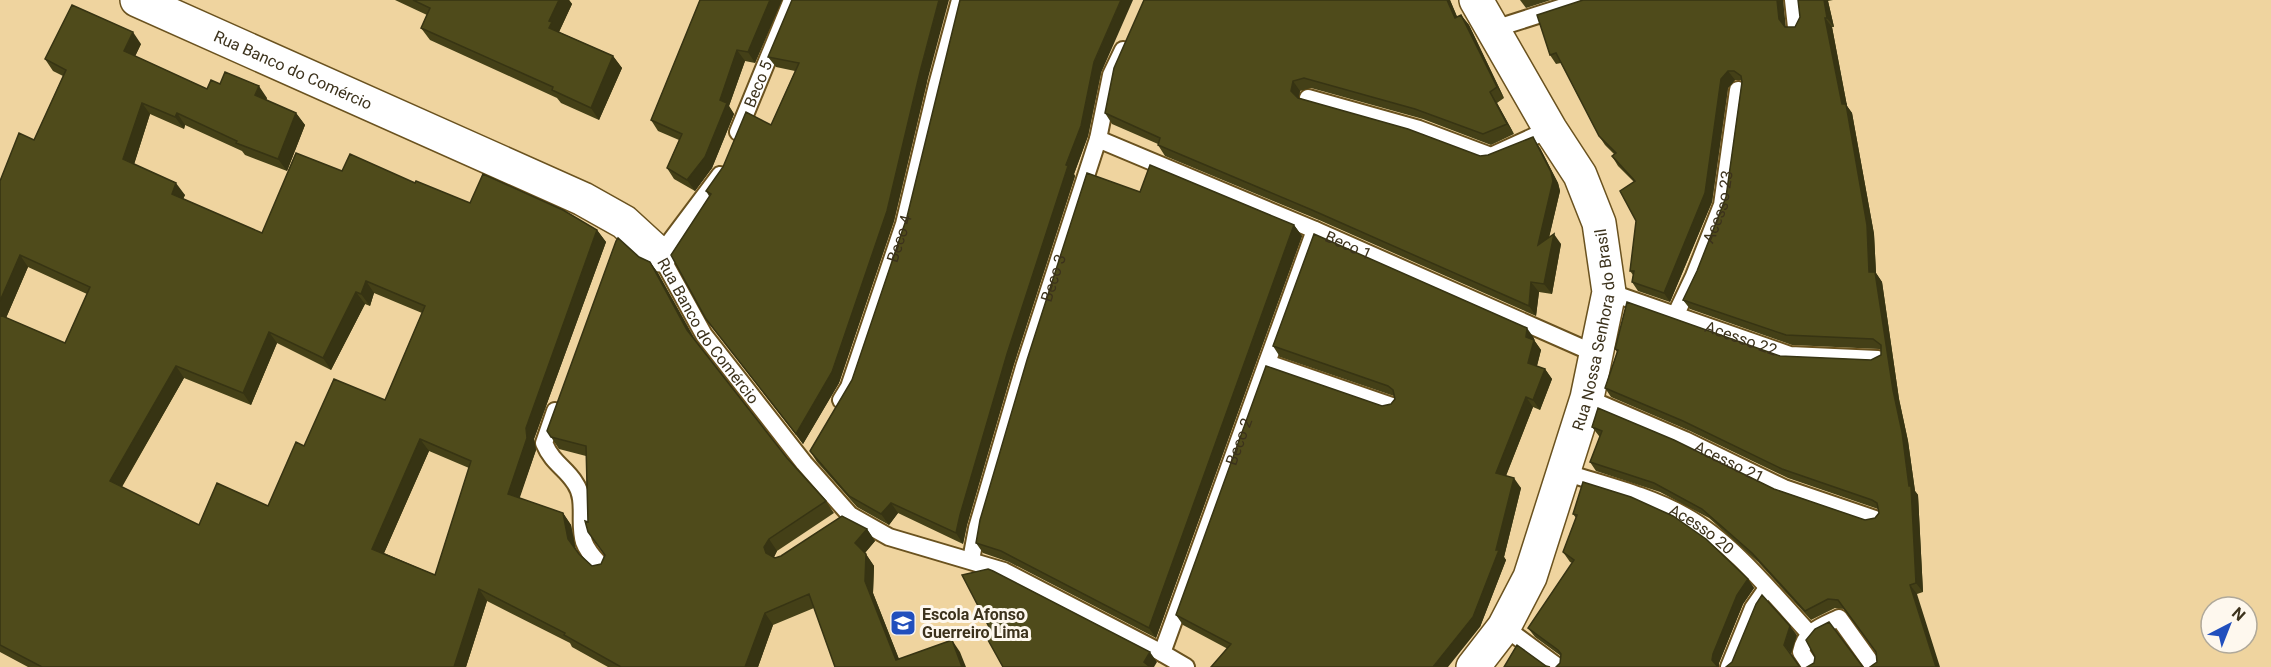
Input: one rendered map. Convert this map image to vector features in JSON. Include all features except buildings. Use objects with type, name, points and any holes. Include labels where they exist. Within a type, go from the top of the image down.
[{"type":"street","name":"Rua Banco do Comércio","points":[[137,0],[573,194],[660,255]]},
{"type":"street","name":"Rua Nossa Senhora do Brasil","points":[[1473,667],[1504,627],[1530,577],[1587,398],[1609,292],[1599,224],[1580,175],[1550,129],[1476,0]]},
{"type":"lane","name":"Beco 5","points":[[660,255],[722,173],[792,0]]},
{"type":"lane","name":"Beco 4","points":[[832,415],[849,387],[904,224],[960,0]]},
{"type":"lane","points":[[1494,29],[1585,0]]},
{"type":"lane","points":[[1793,0],[1796,27]]},
{"type":"lane","name":"Beco 3","points":[[971,560],[977,528],[1024,367],[1098,139],[1111,75],[1130,34]]},
{"type":"lane","name":"Acesso 23","points":[[1676,316],[1722,205],[1738,90]]},
{"type":"lane","points":[[1308,98],[1419,129],[1491,156],[1550,129]]},
{"type":"lane","name":"Beco 1","points":[[1098,139],[1315,230],[1596,354]]},
{"type":"lane","name":"Beco 2","points":[[1162,653],[1315,230]]},
{"type":"lane","name":"Rua Banco do Comércio","points":[[660,255],[704,335],[804,463],[843,519],[889,537],[1004,571],[1186,667]]},
{"type":"lane","name":"Acesso 22","points":[[1609,292],[1790,355],[1878,359]]},
{"type":"lane","points":[[1267,363],[1392,406]]},
{"type":"lane","name":"Acesso 21","points":[[1587,398],[1685,440],[1784,488],[1875,519]]},
{"type":"lane","points":[[560,399],[544,443],[550,457],[575,482],[581,497],[584,540],[588,552],[603,568]]},
{"type":"lane","points":[[804,463],[815,444]]},
{"type":"lane","name":"Acesso 20","points":[[1564,472],[1660,504],[1702,527],[1735,554],[1809,633]]},
{"type":"lane","points":[[1729,667],[1753,608],[1767,588]]},
{"type":"lane","points":[[1811,667],[1801,652],[1802,643],[1809,633],[1839,618],[1874,667]]},
{"type":"lane","points":[[1504,627],[1558,667]]},
{"type":"place","name":"Escola Afonso Guerreiro Lima","points":[[903,623]]}]
